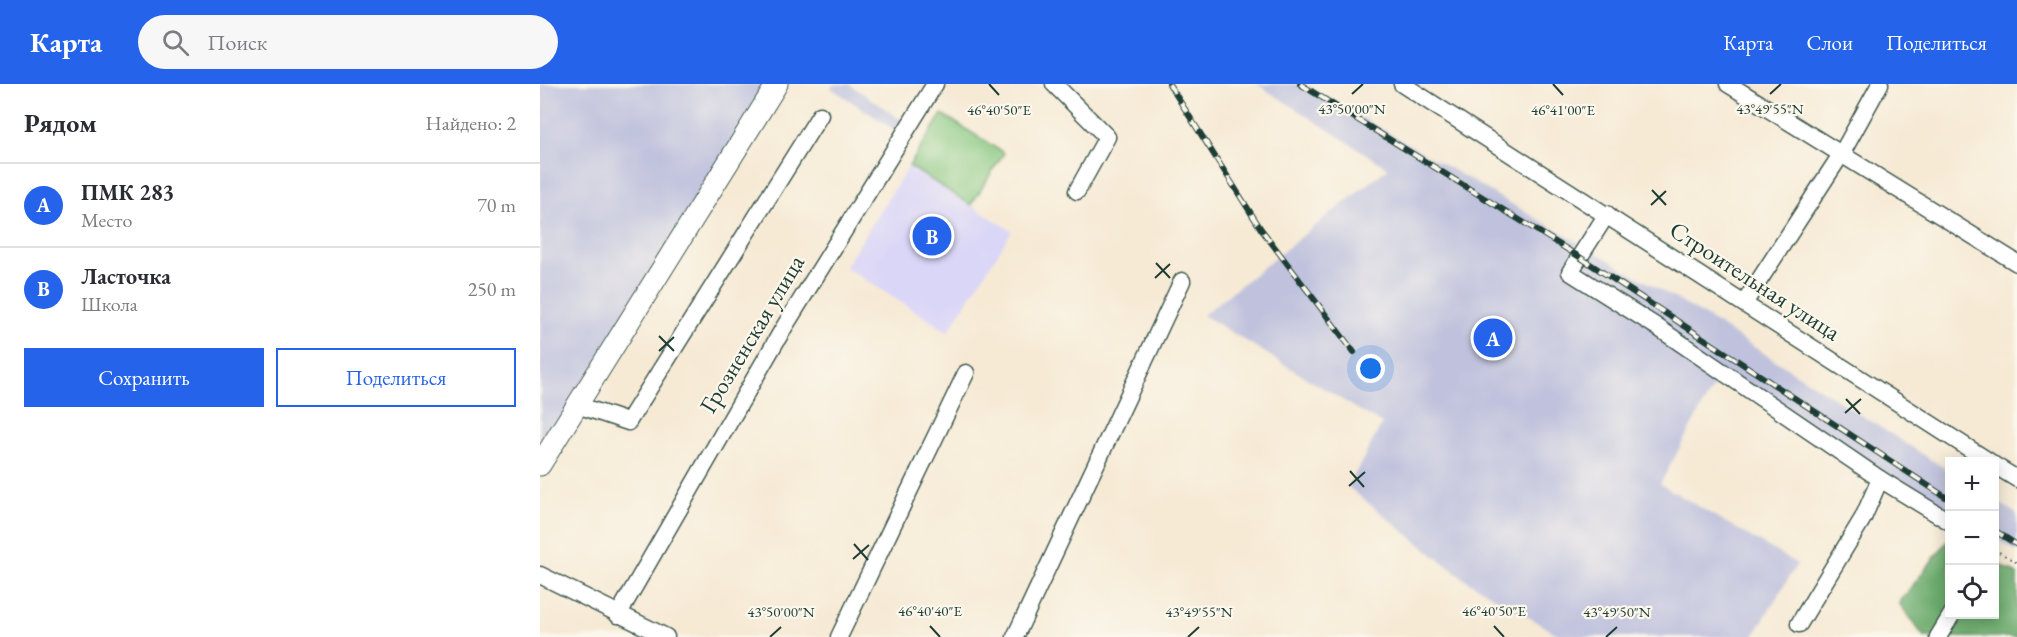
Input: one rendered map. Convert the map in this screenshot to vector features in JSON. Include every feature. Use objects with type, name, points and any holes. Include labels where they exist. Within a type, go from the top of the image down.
[{"type":"main road","points":[[540,465],[777,84]]},
{"type":"street","name":"Грозненская улица","points":[[618,615],[783,329],[935,84]]},
{"type":"street","points":[[1054,84],[1107,137],[1077,191]]},
{"type":"street","name":"Строительная улица","points":[[1402,84],[1745,302],[1982,457]]},
{"type":"street","points":[[1728,84],[2017,263]]},
{"type":"street","points":[[1745,302],[1842,153],[1880,84]]},
{"type":"street","points":[[577,405],[628,422],[820,115]]},
{"type":"street","points":[[1606,214],[1570,272],[1654,325],[1880,479],[1945,519]]},
{"type":"street","points":[[1015,637],[1182,281]]},
{"type":"street","points":[[839,637],[966,373]]},
{"type":"street","points":[[1999,468],[2017,479]]},
{"type":"street","points":[[1799,624],[1863,518],[1880,479]]},
{"type":"street","points":[[540,575],[666,637]]},
{"type":"street","points":[[1938,637],[1949,619]]},
{"type":"path","points":[[1999,552],[2017,563]]},
{"type":"shaded area","points":[[540,84],[779,84],[540,468]]},
{"type":"shaded area","points":[[834,84],[849,84],[903,121],[896,131],[831,88]]},
{"type":"shaded area","points":[[1257,84],[1304,84],[1702,314],[1945,468],[1945,509],[1720,374],[1660,484],[1797,564],[1753,637],[1562,637],[1464,579],[1348,487],[1382,424],[1203,315],[1388,168]]},
{"type":"shaded area","points":[[909,166],[1012,231],[948,332],[845,267]]},
{"type":"shaded area","points":[[1999,503],[2017,514],[2017,552],[1999,541]]},
{"type":"green space","points":[[942,114],[1004,153],[971,205],[909,166]]},
{"type":"green space","points":[[1945,544],[1945,619],[1999,619],[1999,564],[2017,574],[2017,637],[1924,637],[1899,603]]},
{"type":"railway","points":[[1169,84],[1261,229],[1354,352]]},
{"type":"railway","points":[[1300,84],[1578,256],[1945,497]]},
{"type":"railway","points":[[1999,533],[2017,545]]},
{"type":"place","name":"Ласточка","points":[[932,236]]},
{"type":"place","name":"ПМК 283","points":[[1493,338]]}]
